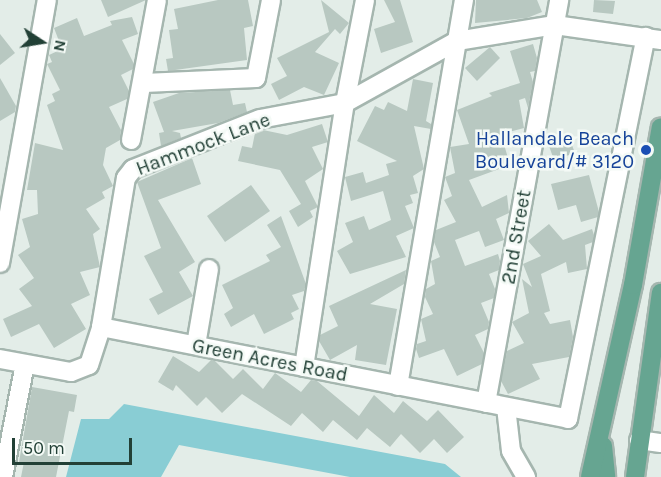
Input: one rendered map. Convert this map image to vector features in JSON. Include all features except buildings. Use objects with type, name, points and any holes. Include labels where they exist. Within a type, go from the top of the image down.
[{"type":"main road","points":[[590,477],[633,285],[661,127]]},
{"type":"main road","points":[[635,477],[661,293]]},
{"type":"main road","points":[[602,420],[606,477]]},
{"type":"street","points":[[0,263],[46,0]]},
{"type":"street","points":[[131,140],[144,83],[158,0]]},
{"type":"street","points":[[144,83],[256,78],[271,0]]},
{"type":"street","points":[[304,367],[345,103],[365,0]]},
{"type":"street","points":[[398,386],[464,0]]},
{"type":"street","name":"2nd Street","points":[[486,403],[560,0]]},
{"type":"street","name":"Hammock Lane","points":[[100,327],[126,178],[133,169],[260,119],[345,103],[457,41],[555,25],[654,38]]},
{"type":"street","name":"Green Acres Road","points":[[100,327],[568,419],[654,38]]},
{"type":"street","points":[[196,345],[209,269]]},
{"type":"street","points":[[0,359],[71,372],[89,365],[100,327]]},
{"type":"street","points":[[3,477],[25,364]]},
{"type":"street","points":[[506,407],[511,451],[525,477]]},
{"type":"street","points":[[639,440],[661,443]]},
{"type":"water","points":[[124,404],[445,464],[461,477],[350,477],[179,445],[161,477],[66,477],[81,419],[109,419]]},
{"type":"place","name":"Hallandale Beach Boulevard/# 3120","points":[[646,150]]}]
